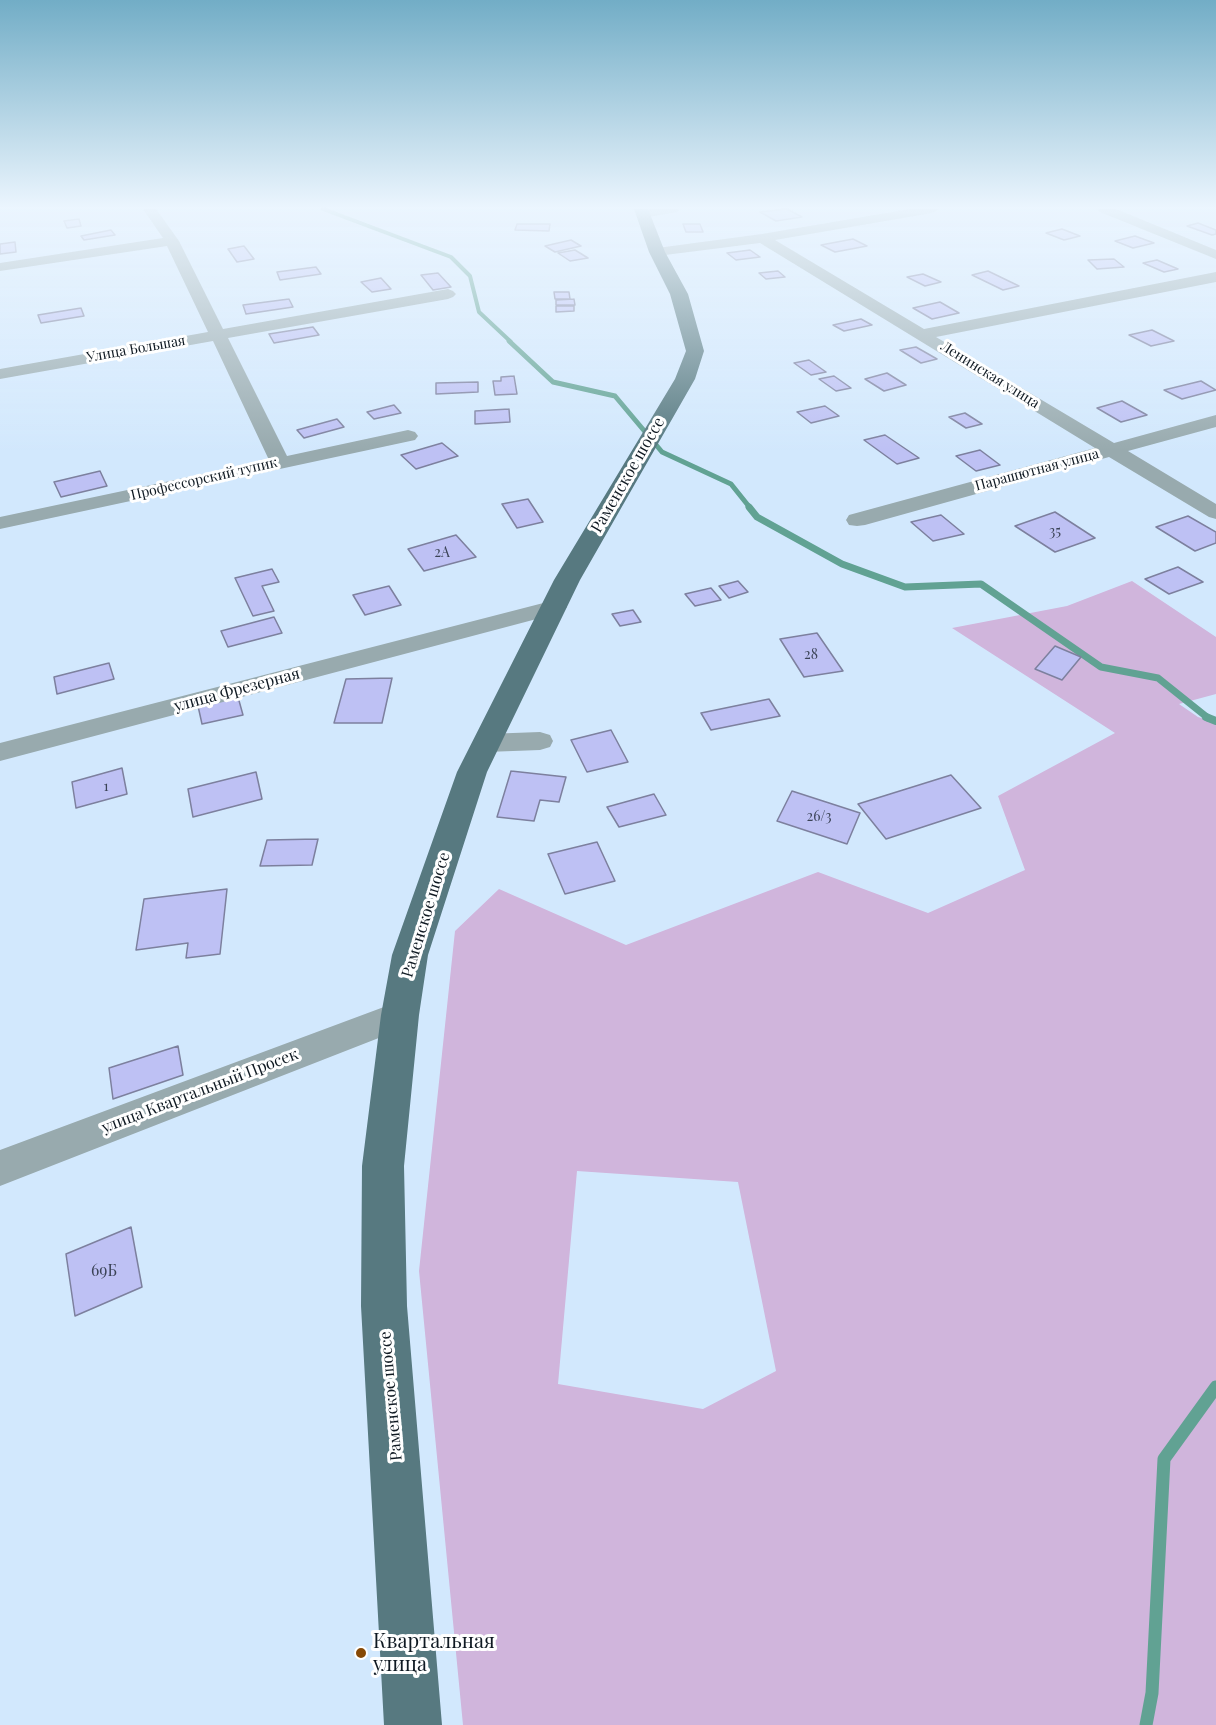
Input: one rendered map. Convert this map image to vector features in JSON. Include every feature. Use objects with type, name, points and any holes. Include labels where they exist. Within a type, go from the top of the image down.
[{"type":"main road","name":"Раменское шоссе","points":[[413,1725],[384,1306],[383,1166],[400,1015],[410,955],[472,772],[573,571],[685,379],[695,351],[677,290]]},
{"type":"street","points":[[195,290],[280,462]]},
{"type":"street","name":"Ленинская улица","points":[[849,290],[1216,513]]},
{"type":"street","points":[[924,334],[1152,290]]},
{"type":"street","name":"Улица Большая","points":[[0,374],[448,294]]},
{"type":"street","name":"Парашютная улица","points":[[857,520],[1216,421]]},
{"type":"street","name":"Профессорский тупик","points":[[0,523],[408,436]]},
{"type":"street","name":"улица Фрезерная","points":[[0,752],[555,607]]},
{"type":"street","points":[[486,743],[540,741]]},
{"type":"street","name":"улица Квартальный Просек","points":[[0,1168],[400,1015]]},
{"type":"shaded area","points":[[1132,581],[1216,637],[1216,694],[1179,704],[1198,717],[1216,723],[1216,1725],[463,1725],[419,1271],[455,931],[499,889],[626,945],[818,872],[928,913],[1025,870],[998,796],[1115,733],[952,628],[1067,606]],"holes":[[[577,1171],[738,1182],[776,1371],[703,1409],[558,1384]]]},
{"type":"building","points":[[369,290],[388,290],[372,292]]},
{"type":"building","points":[[554,292],[569,292],[570,299],[555,299]]},
{"type":"building","points":[[289,299],[293,307],[246,314],[243,305]]},
{"type":"building","points":[[574,299],[575,305],[556,305],[556,300]]},
{"type":"building","points":[[940,302],[959,313],[932,319],[913,308]]},
{"type":"building","points":[[556,306],[574,306],[574,311],[556,312]]},
{"type":"building","points":[[81,308],[84,316],[41,323],[38,315]]},
{"type":"building","points":[[861,319],[872,325],[844,331],[833,325]]},
{"type":"building","points":[[313,327],[319,335],[274,343],[269,334]]},
{"type":"building","points":[[1152,330],[1174,341],[1151,346],[1129,335]]},
{"type":"building","points":[[916,347],[937,359],[921,363],[900,350]]},
{"type":"building","points":[[809,360],[826,372],[811,375],[794,363]]},
{"type":"building","points":[[887,373],[906,385],[884,391],[865,379]]},
{"type":"building","points":[[514,376],[517,394],[495,395],[493,381],[501,381],[501,377]]},
{"type":"building","points":[[834,376],[851,388],[836,391],[819,379]]},
{"type":"building","points":[[1201,381],[1216,390],[1182,399],[1164,390]]},
{"type":"building","points":[[478,382],[478,392],[436,394],[436,383]]},
{"type":"building","points":[[1122,401],[1147,415],[1121,422],[1097,408]]},
{"type":"building","points":[[394,405],[401,413],[374,419],[367,412]]},
{"type":"building","points":[[825,406],[839,416],[811,423],[797,412]]},
{"type":"building","points":[[509,409],[510,422],[475,424],[475,411]]},
{"type":"building","points":[[965,413],[982,424],[966,428],[949,417]]},
{"type":"building","points":[[337,419],[344,427],[304,438],[297,430]]},
{"type":"building","points":[[885,435],[919,458],[897,464],[864,440]]},
{"type":"building","points":[[442,443],[458,456],[416,469],[401,455]]},
{"type":"building","points":[[980,450],[1000,465],[976,471],[956,456]]},
{"type":"building","points":[[100,471],[107,486],[61,497],[54,482]]},
{"type":"building","points":[[528,499],[543,522],[517,528],[502,504]]},
{"type":"building","points":[[1055,512],[1095,538],[1055,552],[1015,526]]},
{"type":"building","points":[[941,515],[964,534],[933,541],[911,522]]},
{"type":"building","points":[[1188,516],[1216,532],[1216,543],[1195,551],[1156,527]]},
{"type":"building","points":[[456,535],[476,557],[424,571],[408,549]]},
{"type":"building","points":[[1178,567],[1203,582],[1169,594],[1145,579]]},
{"type":"building","points":[[272,569],[279,582],[262,586],[274,611],[253,616],[235,578]]},
{"type":"building","points":[[738,581],[748,592],[729,598],[719,586]]},
{"type":"building","points":[[389,586],[401,605],[365,615],[353,595]]},
{"type":"building","points":[[711,588],[721,600],[695,606],[685,594]]},
{"type":"building","points":[[633,610],[641,622],[620,626],[612,614]]},
{"type":"building","points":[[274,617],[282,633],[228,647],[221,631]]},
{"type":"building","points":[[817,633],[843,671],[804,677],[780,639]]},
{"type":"building","points":[[1055,646],[1081,657],[1062,680],[1035,669]]},
{"type":"building","points":[[109,663],[114,679],[57,694],[54,677]]},
{"type":"building","points":[[392,678],[382,723],[334,723],[346,679]]},
{"type":"building","points":[[238,697],[243,715],[202,724],[198,706]]},
{"type":"building","points":[[769,699],[780,716],[711,730],[701,713]]},
{"type":"building","points":[[611,730],[628,762],[587,772],[571,740]]},
{"type":"building","points":[[122,768],[127,794],[76,808],[72,782]]},
{"type":"building","points":[[511,771],[566,777],[559,802],[540,800],[534,821],[497,817]]},
{"type":"building","points":[[256,772],[262,799],[193,817],[188,789]]},
{"type":"building","points":[[951,775],[981,808],[886,839],[858,804]]},
{"type":"building","points":[[792,791],[860,813],[847,844],[777,821]]},
{"type":"building","points":[[654,794],[666,815],[619,827],[607,807]]},
{"type":"building","points":[[318,839],[312,865],[260,866],[267,840]]},
{"type":"building","points":[[597,842],[615,881],[565,894],[548,854]]},
{"type":"building","points":[[227,889],[220,954],[186,958],[188,943],[136,950],[144,899]]},
{"type":"building","points":[[178,1046],[183,1075],[113,1099],[109,1068]]},
{"type":"building","points":[[131,1227],[142,1287],[75,1316],[66,1254]]},
{"type":"waterway","points":[[473,290],[479,312],[511,342]]},
{"type":"waterway","points":[[509,341],[553,382],[615,396],[662,452],[731,484],[751,509]]},
{"type":"waterway","points":[[749,507],[757,517],[842,564],[905,587],[981,584],[1101,667],[1158,678],[1208,718]]},
{"type":"waterway","points":[[1208,718],[1216,721]]},
{"type":"waterway","points":[[1146,1725],[1152,1693],[1164,1459],[1216,1387]]},
{"type":"place","name":"Квартальная улица","points":[[361,1653]]}]
